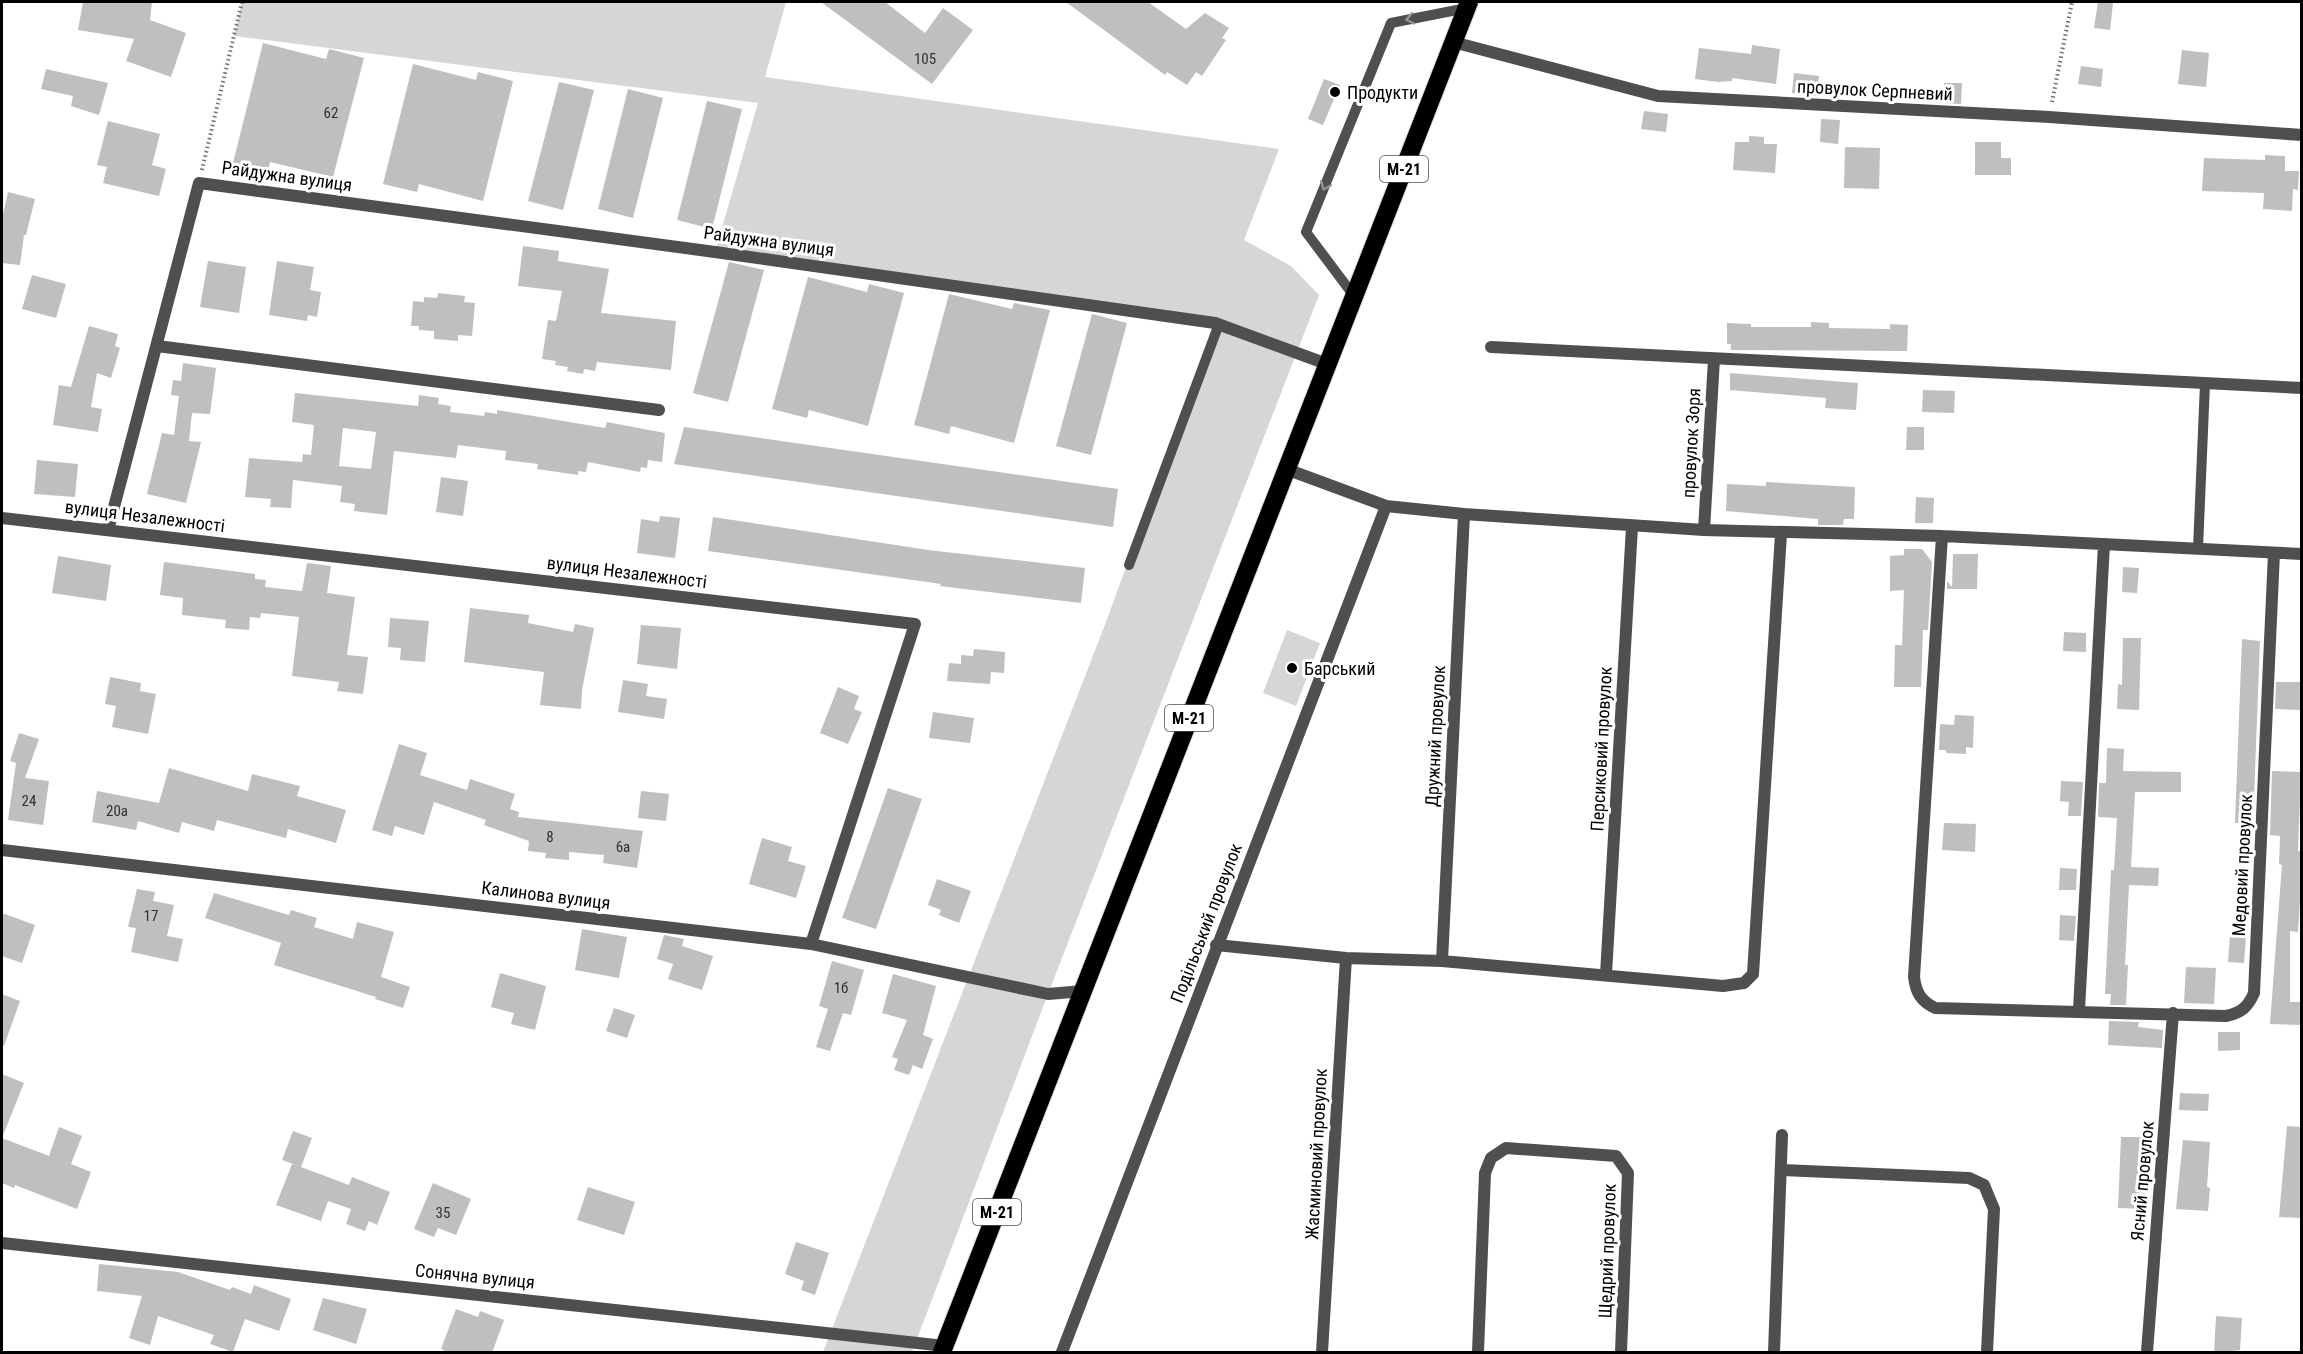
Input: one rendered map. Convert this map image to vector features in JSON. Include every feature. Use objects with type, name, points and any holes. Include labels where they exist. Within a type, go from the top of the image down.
[{"type":"highway","name":"М-21","points":[[944,1349],[1468,5]]},
{"type":"street","name":"провулок Серпневий","points":[[1453,42],[1658,96],[2049,117],[2301,135]]},
{"type":"street","name":"Райдужна вулиця","points":[[199,183],[704,250],[1219,324],[1327,364]]},
{"type":"street","points":[[108,530],[199,183]]},
{"type":"street","points":[[157,346],[659,410]]},
{"type":"street","points":[[1491,347],[2301,388]]},
{"type":"street","name":"провулок Зоря","points":[[1704,530],[1713,359]]},
{"type":"street","points":[[1286,469],[1386,506],[1464,514],[1632,527],[1781,534],[1942,536],[2301,554]]},
{"type":"street","name":"Подільський провулок","points":[[1062,1353],[1216,945],[1386,506]]},
{"type":"street","name":"Дружний провулок","points":[[1442,960],[1464,514]]},
{"type":"street","name":"вулиця Незалежності","points":[[2,518],[915,624],[811,944]]},
{"type":"street","name":"Персиковий провулок","points":[[1606,974],[1632,527]]},
{"type":"street","points":[[1216,945],[1346,958],[1442,960],[1723,986],[1744,984],[1753,974],[1781,534]]},
{"type":"street","name":"Медовий провулок","points":[[1942,536],[1914,977],[1916,990],[1921,999],[1935,1008],[2236,1014],[2245,1009],[2254,993],[2274,553]]},
{"type":"street","points":[[2079,1010],[2104,544]]},
{"type":"street","name":"Калинова вулиця","points":[[2,850],[811,944],[1048,994],[1083,991]]},
{"type":"street","name":"Жасминовий провулок","points":[[1322,1353],[1346,958]]},
{"type":"street","name":"Ясний провулок","points":[[2146,1353],[2173,1013]]},
{"type":"street","points":[[1774,1353],[1782,1135]]},
{"type":"street","name":"Щедрий провулок","points":[[1478,1353],[1485,1173],[1491,1158],[1506,1148],[1616,1156],[1628,1173],[1621,1353]]},
{"type":"street","points":[[1782,1170],[1969,1178],[1984,1185],[1994,1209],[1987,1353]]},
{"type":"street","name":"Сонячна вулиця","points":[[2,1243],[944,1349]]},
{"type":"lane","points":[[1354,296],[1306,232],[1390,23],[1468,5]]},
{"type":"lane","points":[[1129,565],[1219,324]]},
{"type":"lane","points":[[2198,548],[2205,384]]},
{"type":"path","points":[[199,183],[242,2]]},
{"type":"path","points":[[2049,117],[2072,2]]},
{"type":"shaded area","points":[[242,2],[786,2],[765,77],[1279,149],[1244,240],[1291,266],[1319,295],[912,1352],[823,1352],[1106,622],[1215,323],[715,252],[758,103],[234,36]]},
{"type":"shaded area","name":"Барський","points":[[1287,630],[1320,643],[1296,706],[1263,693]]},
{"type":"building","points":[[83,2],[152,2],[150,20],[186,33],[171,77],[126,61],[134,39],[78,30]]},
{"type":"building","points":[[821,2],[885,2],[925,33],[943,8],[973,30],[932,84]]},
{"type":"building","points":[[1066,2],[1148,2],[1186,29],[1205,13],[1229,28],[1222,38],[1226,40],[1202,76],[1196,72],[1187,85],[1167,72],[1165,75]]},
{"type":"building","points":[[2098,2],[2113,3],[2110,30],[2094,28]]},
{"type":"building","points":[[263,43],[326,59],[329,49],[364,58],[333,177],[270,162],[268,171],[233,163]]},
{"type":"building","points":[[1752,45],[1780,49],[1776,84],[1732,78],[1732,81],[1718,82],[1695,79],[1699,48],[1751,54]]},
{"type":"building","points":[[2182,50],[2209,53],[2206,87],[2178,84]]},
{"type":"building","points":[[413,64],[476,80],[478,72],[513,81],[483,201],[419,184],[417,192],[383,184]]},
{"type":"building","points":[[2081,66],[2103,69],[2101,87],[2078,84]]},
{"type":"building","points":[[46,69],[108,83],[99,115],[71,106],[73,96],[41,89]]},
{"type":"building","points":[[1794,73],[1819,76],[1817,96],[1792,93]]},
{"type":"building","points":[[1324,79],[1340,85],[1323,125],[1308,119]]},
{"type":"building","points":[[559,82],[594,90],[563,210],[528,201]]},
{"type":"building","points":[[1944,83],[1962,83],[1961,104],[1943,103]]},
{"type":"building","points":[[628,89],[663,98],[633,218],[598,209]]},
{"type":"building","points":[[707,101],[742,109],[712,229],[677,220]]},
{"type":"building","points":[[1644,111],[1668,114],[1666,132],[1641,129]]},
{"type":"building","points":[[1821,119],[1840,120],[1838,144],[1820,142]]},
{"type":"building","points":[[108,121],[160,134],[152,165],[166,169],[159,196],[103,183],[107,167],[97,165]]},
{"type":"building","points":[[1749,136],[1764,137],[1764,144],[1777,144],[1775,173],[1733,170],[1735,142],[1749,142]]},
{"type":"building","points":[[1975,142],[2001,142],[2001,158],[2011,158],[2011,175],[1975,175]]},
{"type":"building","points":[[1845,147],[1880,148],[1879,189],[1844,188]]},
{"type":"building","points":[[2265,155],[2285,156],[2285,171],[2299,171],[2298,190],[2293,189],[2292,211],[2263,209],[2264,193],[2202,191],[2204,158],[2265,160]]},
{"type":"building","points":[[8,192],[35,199],[26,235],[24,235],[20,265],[2,263],[2,219]]},
{"type":"building","points":[[523,246],[559,251],[558,261],[609,269],[601,313],[676,321],[671,370],[597,362],[595,371],[584,369],[583,374],[567,371],[568,367],[555,365],[556,361],[542,359],[548,320],[556,321],[562,291],[518,286]]},
{"type":"building","points":[[208,261],[246,267],[239,313],[200,307]]},
{"type":"building","points":[[277,261],[314,267],[310,290],[321,292],[317,317],[308,315],[307,321],[269,315]]},
{"type":"building","points":[[729,262],[764,270],[728,402],[693,393]]},
{"type":"building","points":[[32,275],[66,284],[56,318],[22,309]]},
{"type":"building","points":[[808,277],[867,292],[869,284],[904,293],[868,426],[809,410],[807,418],[772,409]]},
{"type":"building","points":[[438,293],[465,296],[464,302],[475,303],[472,336],[458,335],[458,341],[434,339],[434,331],[419,330],[419,326],[411,326],[413,301],[424,302],[424,297],[437,298]]},
{"type":"building","points":[[949,294],[1012,309],[1014,303],[1050,310],[1014,443],[951,426],[949,434],[914,425]]},
{"type":"building","points":[[1092,314],[1127,323],[1091,455],[1056,446]]},
{"type":"building","points":[[1811,322],[1829,323],[1829,328],[1890,329],[1890,324],[1908,325],[1907,351],[1731,350],[1731,344],[1727,344],[1727,323],[1751,324],[1751,327],[1811,327]]},
{"type":"building","points":[[89,326],[118,334],[115,346],[120,348],[111,378],[97,373],[91,407],[102,409],[98,432],[53,425],[59,385],[71,387]]},
{"type":"building","points":[[183,363],[216,368],[210,414],[192,413],[189,441],[201,442],[186,503],[147,494],[162,433],[174,435],[179,396],[171,395],[173,380],[181,381]]},
{"type":"building","points":[[1730,373],[1858,383],[1856,410],[1825,408],[1826,398],[1730,390]]},
{"type":"building","points":[[1923,390],[1955,391],[1954,413],[1922,412]]},
{"type":"building","points":[[295,393],[418,406],[419,395],[439,398],[438,404],[451,406],[450,412],[484,416],[485,412],[497,414],[497,410],[605,428],[607,422],[665,433],[662,462],[648,460],[647,468],[641,467],[640,472],[588,462],[586,472],[578,471],[578,475],[537,469],[538,464],[505,460],[506,451],[458,445],[456,458],[394,451],[387,515],[354,511],[355,504],[340,502],[342,486],[293,480],[291,508],[270,507],[271,499],[245,497],[249,458],[302,462],[303,454],[311,455],[314,425],[292,422]],"holes":[[[343,428],[376,432],[371,469],[339,466]]]},
{"type":"building","points":[[684,427],[1118,489],[1113,527],[674,464]]},
{"type":"building","points":[[1907,427],[1924,427],[1924,450],[1906,450]]},
{"type":"building","points":[[37,460],[78,464],[75,497],[34,494]]},
{"type":"building","points":[[441,477],[468,481],[463,516],[436,512]]},
{"type":"building","points":[[1766,482],[1855,487],[1854,519],[1844,519],[1843,525],[1818,525],[1818,519],[1726,511],[1727,484],[1766,486]]},
{"type":"building","points":[[1916,497],[1934,498],[1933,523],[1915,523]]},
{"type":"building","points":[[660,516],[680,518],[675,558],[637,553],[641,519],[659,522]]},
{"type":"building","points":[[713,517],[928,550],[1085,568],[1081,603],[940,586],[941,584],[708,551]]},
{"type":"building","points":[[1904,549],[1922,549],[1932,562],[1928,630],[1923,630],[1921,687],[1894,687],[1895,645],[1902,645],[1904,590],[1890,591],[1890,556],[1904,555]]},
{"type":"building","points":[[1953,554],[1978,554],[1977,589],[1947,589],[1947,581],[1952,587]]},
{"type":"building","points":[[58,556],[111,565],[106,601],[52,593]]},
{"type":"building","points":[[164,562],[255,574],[255,579],[266,580],[265,587],[302,591],[307,563],[331,566],[327,593],[355,597],[347,655],[368,657],[363,694],[337,691],[339,682],[292,676],[299,617],[261,613],[260,618],[250,617],[249,630],[225,628],[226,620],[182,615],[183,598],[160,595]]},
{"type":"building","points":[[2123,567],[2139,568],[2137,593],[2122,592]]},
{"type":"building","points":[[470,608],[529,615],[528,623],[573,632],[575,624],[594,628],[582,690],[581,709],[540,705],[544,672],[464,662]]},
{"type":"building","points":[[390,618],[429,621],[425,662],[400,660],[401,648],[388,647]]},
{"type":"building","points":[[641,625],[681,628],[677,669],[637,664]]},
{"type":"building","points":[[2064,632],[2086,633],[2086,652],[2063,651]]},
{"type":"building","points":[[2123,638],[2141,638],[2139,710],[2117,709],[2118,684],[2122,685]]},
{"type":"building","points":[[2242,639],[2260,641],[2253,824],[2235,823]]},
{"type":"building","points":[[974,649],[1005,652],[1004,673],[991,672],[990,684],[947,681],[949,663],[961,664],[961,655],[973,656]]},
{"type":"building","points":[[110,677],[141,683],[140,691],[156,694],[148,734],[112,727],[116,706],[105,704]]},
{"type":"building","points":[[623,680],[648,684],[646,696],[667,699],[664,719],[618,712]]},
{"type":"building","points":[[2276,682],[2301,682],[2301,710],[2275,709]]},
{"type":"building","points":[[838,687],[859,696],[854,709],[862,712],[848,744],[820,733]]},
{"type":"building","points":[[933,712],[974,718],[970,743],[929,738]]},
{"type":"building","points":[[1955,715],[1974,716],[1973,748],[1966,747],[1966,754],[1946,753],[1946,750],[1939,750],[1940,724],[1954,725]]},
{"type":"building","points":[[19,733],[39,739],[25,778],[49,781],[43,825],[8,820],[16,763],[10,761]]},
{"type":"building","points":[[399,744],[427,753],[420,775],[467,790],[470,779],[515,794],[510,809],[519,812],[518,817],[643,831],[637,868],[603,863],[604,855],[569,852],[569,860],[545,858],[546,853],[528,851],[529,841],[484,825],[486,820],[434,802],[424,835],[395,826],[392,836],[372,830]]},
{"type":"building","points":[[2107,748],[2124,749],[2123,771],[2181,772],[2181,792],[2135,792],[2131,867],[2159,868],[2158,886],[2129,885],[2125,965],[2128,965],[2126,1005],[2110,1005],[2111,994],[2105,994],[2111,870],[2114,870],[2117,818],[2098,817],[2099,783],[2106,783]]},
{"type":"building","points":[[169,768],[248,791],[252,774],[300,786],[297,796],[346,810],[336,843],[288,829],[286,838],[217,820],[214,831],[182,822],[179,833],[138,821],[136,830],[92,822],[97,791],[159,803]]},
{"type":"building","points":[[2272,771],[2301,772],[2298,851],[2301,852],[2301,885],[2298,932],[2290,931],[2290,1002],[2301,1002],[2301,1025],[2270,1024],[2282,865],[2279,864],[2280,836],[2270,835]]},
{"type":"building","points":[[2061,781],[2083,782],[2081,816],[2068,816],[2069,802],[2060,801]]},
{"type":"building","points":[[888,788],[922,799],[876,929],[842,918]]},
{"type":"building","points":[[641,791],[669,794],[666,821],[638,818]]},
{"type":"building","points":[[1944,823],[1976,824],[1975,852],[1942,850]]},
{"type":"building","points":[[762,838],[792,847],[788,861],[806,866],[796,898],[749,884]]},
{"type":"building","points":[[2060,868],[2077,869],[2076,890],[2059,890]]},
{"type":"building","points":[[937,879],[971,891],[959,923],[939,915],[941,910],[928,905]]},
{"type":"building","points":[[137,889],[155,892],[153,901],[174,905],[167,936],[183,939],[178,962],[131,952],[136,928],[128,927]]},
{"type":"building","points":[[214,893],[289,915],[291,910],[317,918],[314,927],[353,939],[357,922],[394,932],[381,977],[410,987],[403,1008],[375,999],[376,997],[274,965],[281,943],[205,918]]},
{"type":"building","points":[[2,913],[35,925],[22,963],[2,956]]},
{"type":"building","points":[[2060,915],[2076,916],[2074,941],[2059,940]]},
{"type":"building","points":[[582,929],[627,937],[619,978],[575,970]]},
{"type":"building","points":[[664,935],[684,939],[682,946],[713,956],[702,990],[668,979],[673,964],[657,959]]},
{"type":"building","points":[[2230,935],[2246,936],[2244,963],[2228,962]]},
{"type":"building","points":[[832,961],[864,970],[851,1015],[843,1013],[830,1051],[816,1047],[828,1009],[819,1006]]},
{"type":"building","points":[[2186,967],[2216,968],[2214,1004],[2184,1003]]},
{"type":"building","points":[[500,973],[546,986],[535,1030],[511,1024],[514,1013],[491,1007]]},
{"type":"building","points":[[893,974],[936,986],[923,1035],[933,1039],[922,1069],[913,1065],[909,1075],[894,1070],[898,1059],[892,1057],[907,1020],[882,1013]]},
{"type":"building","points":[[2,994],[20,1001],[4,1046],[2,1045]]},
{"type":"building","points":[[614,1008],[635,1015],[627,1038],[606,1031]]},
{"type":"building","points":[[2109,1021],[2139,1022],[2138,1027],[2163,1030],[2162,1048],[2108,1045]]},
{"type":"building","points":[[2218,1032],[2240,1032],[2240,1050],[2218,1051]]},
{"type":"building","points":[[2,1074],[24,1083],[2,1138]]},
{"type":"building","points":[[2180,1093],[2209,1094],[2208,1111],[2179,1110]]},
{"type":"building","points":[[2287,1126],[2301,1127],[2301,1218],[2279,1217]]},
{"type":"building","points":[[59,1127],[82,1136],[71,1164],[91,1172],[77,1209],[15,1185],[14,1188],[2,1183],[2,1138],[49,1156]]},
{"type":"building","points":[[293,1131],[312,1138],[301,1167],[349,1185],[352,1177],[390,1192],[377,1225],[369,1221],[365,1231],[346,1224],[351,1209],[328,1201],[321,1221],[276,1205],[292,1164],[299,1166],[282,1160]]},
{"type":"building","points":[[2121,1137],[2149,1137],[2144,1209],[2118,1208]]},
{"type":"building","points":[[2183,1140],[2210,1142],[2208,1211],[2176,1209]]},
{"type":"building","points":[[433,1183],[471,1199],[456,1235],[438,1228],[434,1237],[414,1229]]},
{"type":"building","points":[[588,1187],[635,1202],[624,1235],[577,1220]]},
{"type":"building","points":[[796,1242],[829,1253],[815,1295],[801,1290],[804,1281],[785,1274]]},
{"type":"building","points":[[99,1264],[178,1272],[230,1290],[232,1287],[251,1294],[254,1285],[291,1299],[279,1331],[245,1319],[233,1352],[210,1344],[214,1335],[158,1316],[150,1345],[129,1338],[142,1296],[97,1291]]},
{"type":"building","points":[[323,1298],[367,1309],[356,1344],[313,1330]]},
{"type":"building","points":[[456,1309],[478,1317],[480,1311],[504,1320],[492,1353],[450,1353],[441,1349]]},
{"type":"building","points":[[2216,1316],[2242,1318],[2240,1350],[2214,1353]]},
{"type":"place","name":"Продукти","points":[[1335,92]]},
{"type":"place","name":"Барський","points":[[1292,668]]}]
